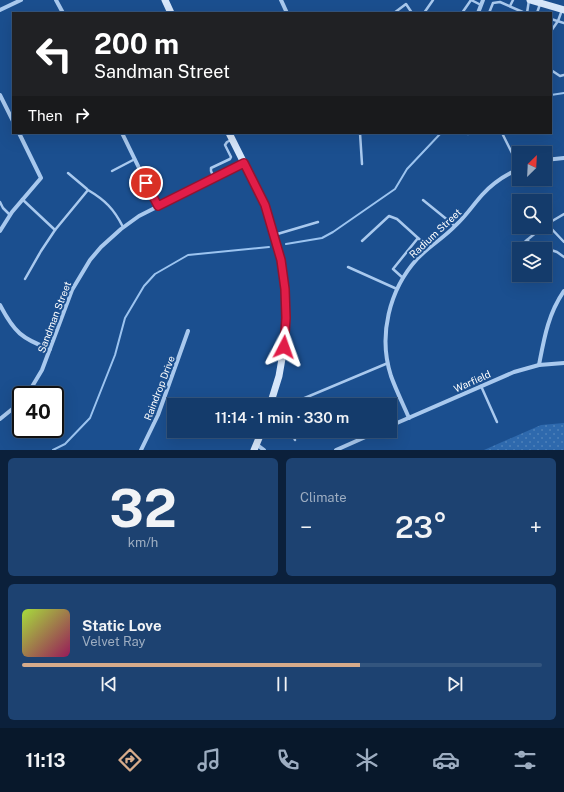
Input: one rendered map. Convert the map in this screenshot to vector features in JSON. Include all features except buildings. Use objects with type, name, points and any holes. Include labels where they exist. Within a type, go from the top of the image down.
[{"type":"street","points":[[0,10],[21,0]]},
{"type":"street","points":[[56,0],[62,12]]},
{"type":"street","points":[[165,0],[171,12]]},
{"type":"street","points":[[281,0],[287,12]]},
{"type":"street","points":[[478,12],[483,0]]},
{"type":"street","points":[[530,0],[563,10]]},
{"type":"street","points":[[0,94],[12,119]]},
{"type":"street","points":[[0,231],[22,199],[41,178],[19,134]]},
{"type":"street","points":[[122,134],[158,206]]},
{"type":"street","points":[[231,136],[265,205],[281,260],[285,289],[286,318],[284,347],[279,376],[272,398]]},
{"type":"street","points":[[552,159],[564,158]]},
{"type":"street","name":"Sandman Street","points":[[32,386],[42,370],[72,290],[80,275],[101,247],[123,227],[158,206],[244,163]]},
{"type":"street","name":"Radium Street","points":[[409,418],[395,386],[386,350],[386,325],[392,301],[397,289],[403,278],[418,258],[455,227],[491,187],[512,172]]},
{"type":"street","points":[[539,365],[549,319],[556,303],[564,291]]},
{"type":"street","points":[[0,305],[8,322],[19,333],[29,341],[50,349]]},
{"type":"street","name":"Raindrop Drive","points":[[141,450],[158,415],[188,331]]},
{"type":"street","name":"Warfield","points":[[397,423],[514,372],[539,365],[564,363]]},
{"type":"street","points":[[0,419],[12,409]]},
{"type":"street","points":[[336,450],[363,438]]},
{"type":"street","points":[[255,447],[264,450]]},
{"type":"lane","points":[[425,12],[433,0]]},
{"type":"lane","points":[[463,12],[471,0],[481,5]]},
{"type":"lane","points":[[510,6],[513,0]]},
{"type":"lane","points":[[526,12],[530,0]]},
{"type":"lane","points":[[488,12],[493,3],[497,2],[524,12]]},
{"type":"lane","points":[[537,12],[540,3]]},
{"type":"lane","points":[[395,12],[406,4],[411,12]]},
{"type":"lane","points":[[552,30],[563,10]]},
{"type":"lane","points":[[552,19],[564,23]]},
{"type":"lane","points":[[552,71],[560,76],[564,75]]},
{"type":"lane","points":[[360,134],[362,164]]},
{"type":"lane","points":[[502,134],[512,154]]},
{"type":"lane","points":[[214,178],[211,168],[230,159],[225,145],[231,136]]},
{"type":"lane","points":[[112,171],[134,159]]},
{"type":"lane","points":[[68,173],[88,190],[102,198],[117,215],[123,227]]},
{"type":"lane","points":[[25,279],[41,250],[55,230],[88,190]]},
{"type":"lane","points":[[22,199],[55,230]]},
{"type":"lane","points":[[423,200],[455,227]]},
{"type":"lane","points":[[0,202],[3,208],[10,215]]},
{"type":"lane","points":[[552,222],[564,214]]},
{"type":"lane","points":[[362,241],[389,216],[398,219],[429,248]]},
{"type":"lane","points":[[274,235],[318,222]]},
{"type":"lane","points":[[552,232],[564,242]]},
{"type":"lane","points":[[525,242],[535,234]]},
{"type":"lane","points":[[403,278],[393,269],[418,238]]},
{"type":"lane","points":[[527,240],[530,243],[557,252],[564,257]]},
{"type":"lane","points":[[348,267],[397,289]]},
{"type":"lane","points":[[304,398],[388,362]]},
{"type":"lane","points":[[481,386],[497,422]]},
{"type":"shaded area","points":[[564,423],[564,450],[484,450],[541,425]]},
{"type":"waterway","points":[[552,95],[564,93]]},
{"type":"waterway","points":[[286,244],[322,238],[395,189],[407,169],[440,134]]},
{"type":"waterway","points":[[53,450],[65,444],[90,418],[115,355],[125,318],[144,286],[155,274],[188,255],[269,247]]},
{"type":"route","points":[[146,183],[158,206],[244,163],[265,205],[281,260],[285,289],[286,318],[284,347]]}]
